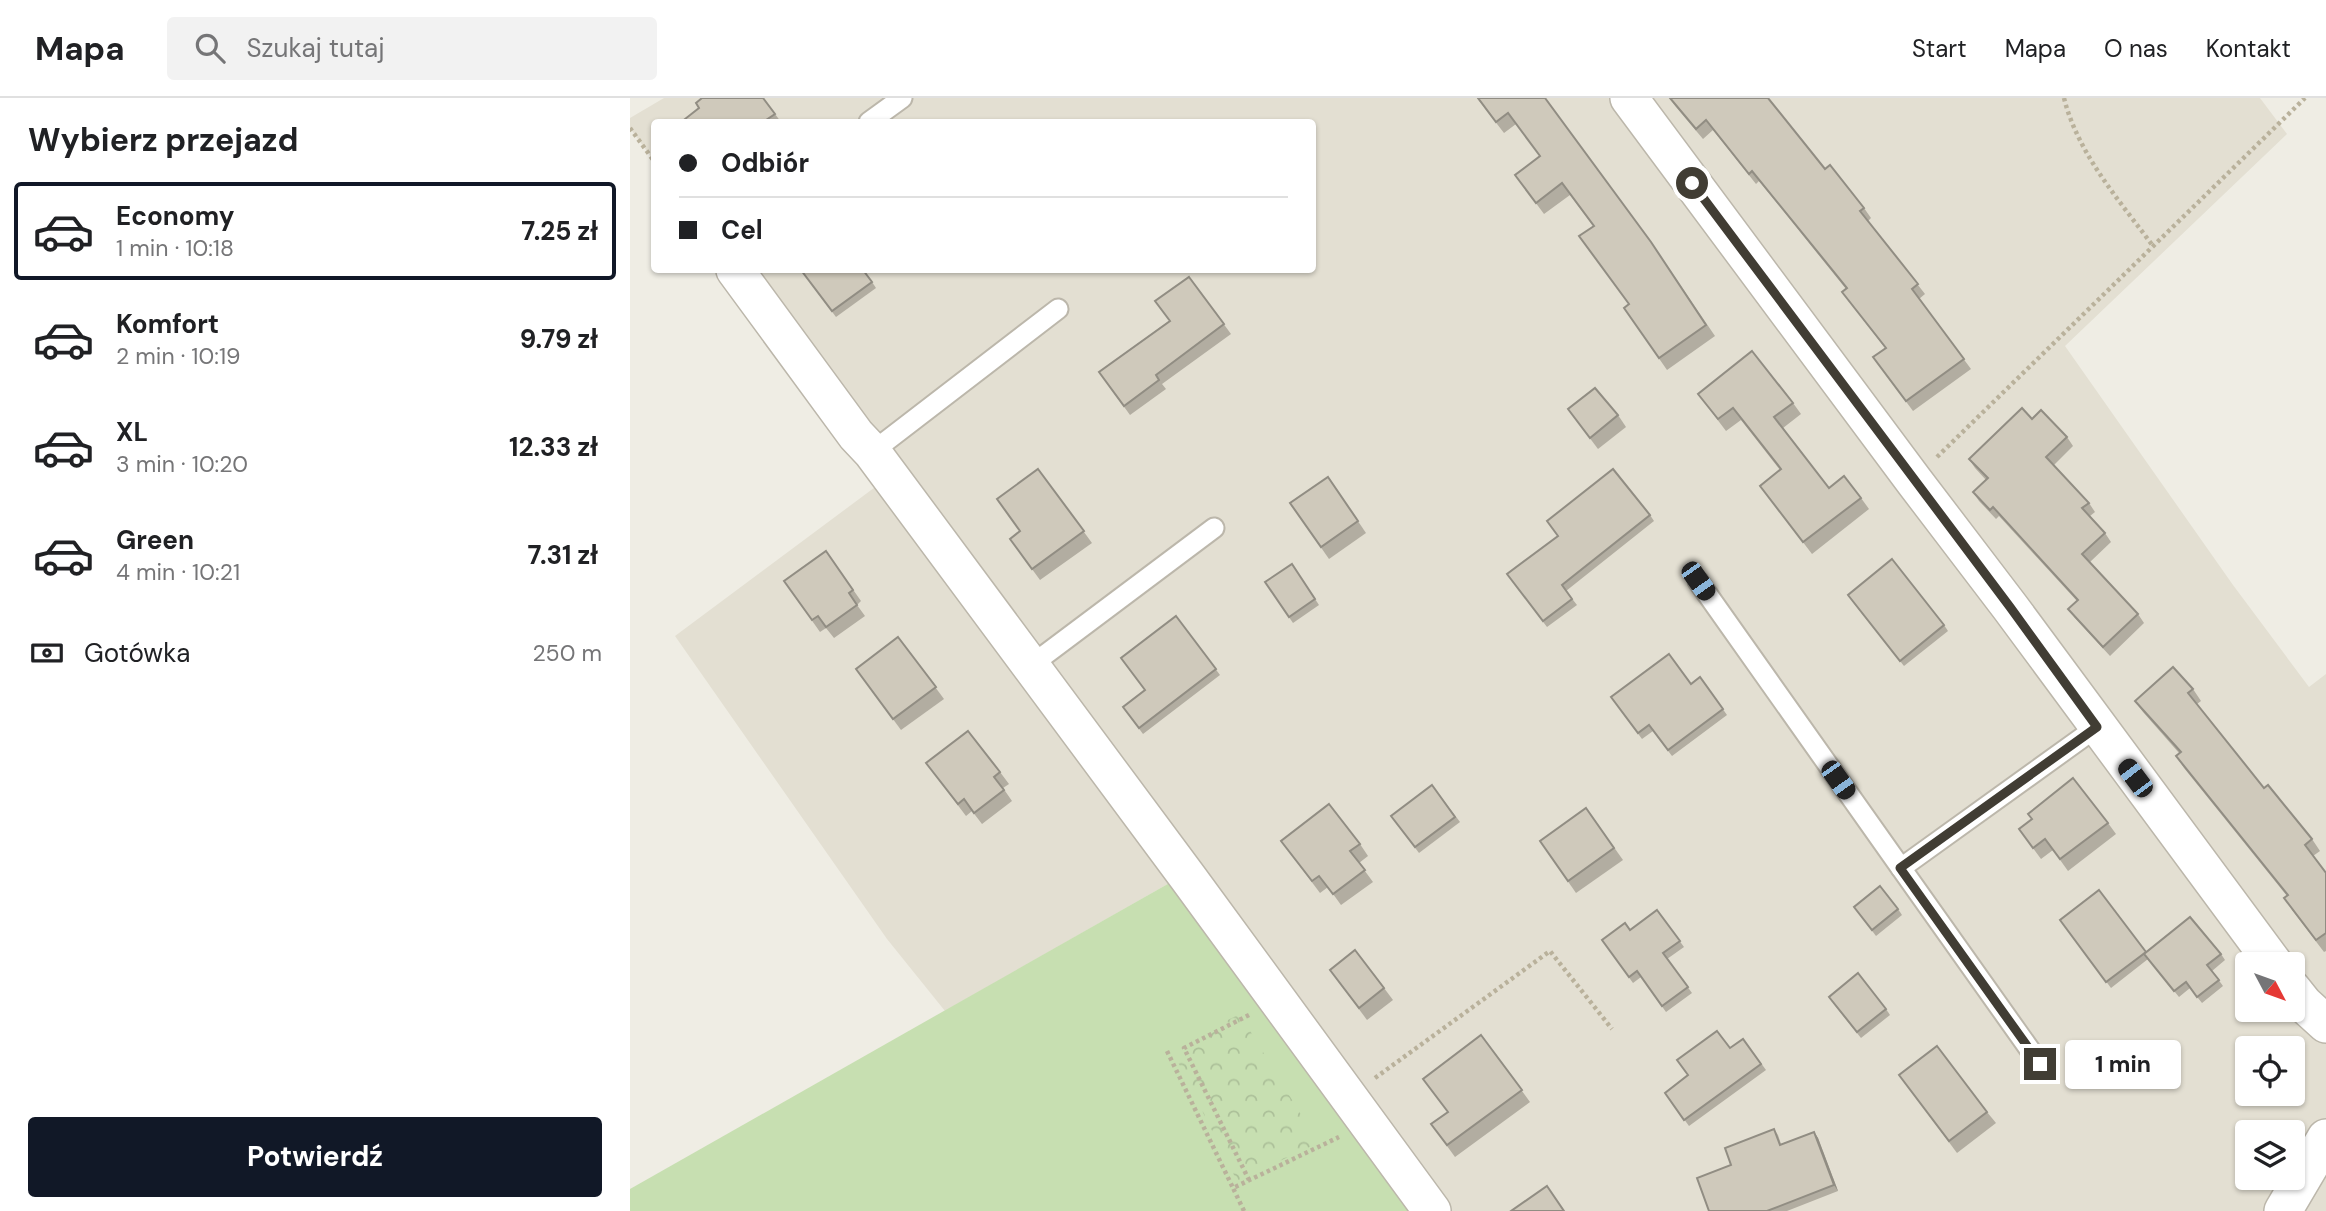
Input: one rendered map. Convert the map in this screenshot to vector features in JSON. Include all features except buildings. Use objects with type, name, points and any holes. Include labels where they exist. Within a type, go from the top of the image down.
[{"type":"street","points":[[1629,98],[2265,952]]},
{"type":"street","points":[[737,273],[1432,1211]]},
{"type":"street","points":[[2305,1005],[2326,1024]]},
{"type":"street","points":[[2283,1211],[2326,1138]]},
{"type":"lane","points":[[873,119],[902,98]]},
{"type":"lane","points":[[872,452],[1058,309]]},
{"type":"lane","points":[[1030,666],[1214,528]]},
{"type":"lane","points":[[1698,581],[2040,1064]]},
{"type":"lane","points":[[1900,868],[2097,727]]},
{"type":"path","points":[[2064,98],[2071,123],[2105,181],[2153,246]]},
{"type":"path","points":[[1914,481],[2305,98]]},
{"type":"path","points":[[630,128],[651,156]]},
{"type":"path","points":[[1233,1188],[1359,1110],[1550,951],[1612,1029]]},
{"type":"path","points":[[1249,1180],[1184,1048],[1277,1000]]},
{"type":"path","points":[[1167,1051],[1244,1211]]},
{"type":"shaded area","points":[[664,98],[2260,98],[2287,134],[2065,346],[2233,585],[2309,687],[2326,674],[2326,1211],[1413,1211],[1173,881],[945,1011],[887,939],[675,636],[890,476],[737,273],[1316,273],[1316,119],[651,119],[651,157],[630,128],[630,118]]},
{"type":"green space","points":[[1173,881],[1413,1211],[630,1211],[630,1189]]},
{"type":"green space","points":[[1240,1014],[1318,1143],[1237,1181],[1171,1048]]},
{"type":"route","points":[[1692,183],[2097,727],[1900,868],[2040,1064]]}]
